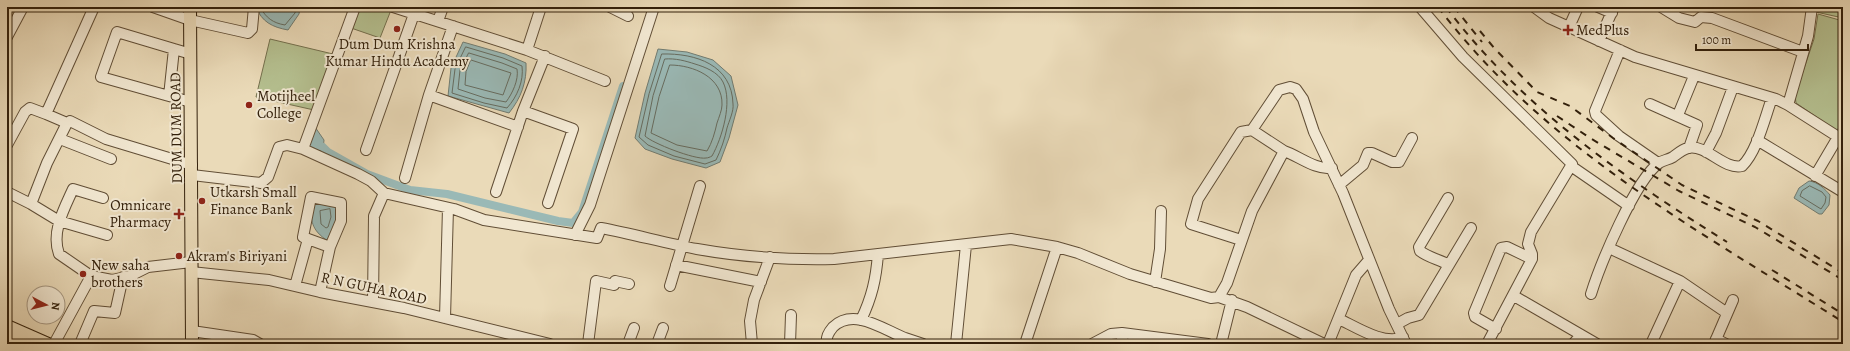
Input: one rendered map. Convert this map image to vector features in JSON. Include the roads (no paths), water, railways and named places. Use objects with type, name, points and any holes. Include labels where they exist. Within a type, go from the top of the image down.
[{"type":"main road","name":"DUM DUM ROAD","points":[[190,7],[192,344]]},
{"type":"main road","points":[[7,326],[48,344]]},
{"type":"main road","points":[[7,337],[24,344]]},
{"type":"main road","points":[[7,342],[11,344]]},
{"type":"street","points":[[7,37],[23,7]]},
{"type":"street","points":[[46,114],[94,7]]},
{"type":"street","points":[[153,7],[190,20],[248,33],[252,29],[254,7]]},
{"type":"street","points":[[303,149],[355,7]]},
{"type":"street","points":[[393,7],[545,56],[604,81]]},
{"type":"street","points":[[438,21],[443,7]]},
{"type":"street","points":[[527,50],[541,7]]},
{"type":"street","points":[[610,7],[628,16]]},
{"type":"street","points":[[576,235],[590,205],[654,7]]},
{"type":"street","points":[[1420,7],[1462,57],[1570,161],[1571,166],[1629,206]]},
{"type":"street","points":[[1534,7],[1549,18],[1636,58],[1772,98],[1788,105],[1841,139],[1816,176]]},
{"type":"street","points":[[1569,27],[1578,7]]},
{"type":"street","points":[[1598,7],[1613,10],[1599,41]]},
{"type":"street","points":[[1661,7],[1680,18],[1695,22],[1701,17],[1712,18],[1803,52]]},
{"type":"street","points":[[1788,105],[1809,29],[1812,7]]},
{"type":"street","points":[[366,150],[414,14]]},
{"type":"street","points":[[405,178],[429,95],[453,26]]},
{"type":"street","points":[[191,54],[117,32],[100,75],[103,78],[191,102]]},
{"type":"street","points":[[169,96],[174,49]]},
{"type":"street","points":[[1620,50],[1595,111],[1596,115],[1619,136],[1658,163]]},
{"type":"street","points":[[496,192],[523,111],[545,56]]},
{"type":"street","points":[[1678,116],[1694,76]]},
{"type":"street","points":[[1252,130],[1279,90],[1290,87],[1296,89],[1303,99],[1314,132],[1330,163],[1369,260],[1404,341],[1381,338],[1339,319]]},
{"type":"street","points":[[1706,152],[1716,133],[1733,87]]},
{"type":"street","points":[[429,95],[518,127]]},
{"type":"street","points":[[1591,294],[1601,263],[1636,192],[1658,163],[1689,148],[1706,152],[1734,166],[1742,166],[1749,157],[1757,140],[1772,98]]},
{"type":"street","points":[[1650,104],[1697,125],[1689,148]]},
{"type":"street","points":[[7,145],[25,112],[30,108],[67,123],[47,163],[32,204]]},
{"type":"street","points":[[523,111],[574,129],[548,203]]},
{"type":"street","points":[[70,121],[106,139],[192,170],[261,183],[268,177],[279,147],[287,145],[303,149],[358,174],[371,181],[384,193],[448,208],[484,220],[597,238],[601,228],[681,245],[735,254],[821,259],[966,245],[1011,239],[1057,247],[1078,253],[1130,274],[1155,282],[1211,298],[1219,297],[1232,300],[1324,344]]},
{"type":"street","points":[[1241,240],[1191,224],[1198,199],[1241,132],[1252,130],[1284,151],[1325,169],[1330,163]]},
{"type":"street","points":[[1339,185],[1362,165],[1368,153],[1372,153],[1392,162],[1399,162],[1412,138]]},
{"type":"street","points":[[60,139],[111,159]]},
{"type":"street","points":[[1757,140],[1843,192]]},
{"type":"street","points":[[1219,297],[1227,283],[1252,211],[1284,151]]},
{"type":"street","points":[[1487,344],[1514,296],[1532,259],[1532,254],[1528,244],[1531,232],[1571,166]]},
{"type":"street","points":[[670,286],[681,245],[700,186]]},
{"type":"street","points":[[54,344],[92,276],[58,254],[58,221],[73,189],[103,198]]},
{"type":"street","points":[[7,192],[32,204],[58,221],[107,235]]},
{"type":"street","points":[[373,302],[374,216],[384,193]]},
{"type":"street","points":[[320,292],[330,247],[341,221],[341,203],[311,197],[303,237],[330,247]]},
{"type":"street","points":[[1448,198],[1419,247],[1420,251],[1429,258],[1435,257],[1449,265]]},
{"type":"street","points":[[446,318],[448,208]]},
{"type":"street","points":[[1155,282],[1160,249],[1161,211]]},
{"type":"street","points":[[1397,324],[1408,318],[1419,315],[1471,228]]},
{"type":"street","points":[[295,286],[308,239]]},
{"type":"street","points":[[956,344],[966,245]]},
{"type":"street","points":[[1024,344],[1057,247]]},
{"type":"street","points":[[1496,329],[1475,316],[1474,313],[1501,248],[1507,247],[1532,259]]},
{"type":"street","points":[[1609,248],[1680,281],[1727,313]]},
{"type":"street","points":[[861,320],[869,302],[876,279],[878,254]]},
{"type":"street","points":[[752,344],[750,321],[770,257]]},
{"type":"street","points":[[1328,344],[1356,275],[1369,260]]},
{"type":"street","points":[[676,265],[761,282]]},
{"type":"street","name":"R N GUHA ROAD","points":[[92,276],[112,280],[155,266],[191,267],[256,278],[373,302],[446,318],[512,339],[550,344]]},
{"type":"street","points":[[80,344],[94,311],[115,313],[123,277]]},
{"type":"street","points":[[588,344],[596,281],[614,285],[615,281],[628,284]]},
{"type":"street","points":[[1651,344],[1680,281]]},
{"type":"street","points":[[1514,296],[1596,344]]},
{"type":"street","points":[[1221,344],[1232,300]]},
{"type":"street","points":[[1726,344],[1715,342],[1733,300]]},
{"type":"street","points":[[790,344],[791,315]]},
{"type":"street","points":[[827,344],[828,334],[835,325],[852,319],[861,320],[923,344]]},
{"type":"street","points":[[628,344],[634,328]]},
{"type":"street","points":[[657,344],[663,328]]},
{"type":"street","points":[[192,331],[253,340],[260,344]]},
{"type":"street","points":[[1122,333],[1122,344]]},
{"type":"street","points":[[1092,344],[1111,334],[1122,333],[1208,344]]},
{"type":"street","points":[[1573,344],[1580,334]]},
{"type":"water","points":[[256,7],[300,7],[299,14],[288,30],[268,23],[258,12]]},
{"type":"water","points":[[463,42],[505,54],[526,63],[524,83],[520,96],[509,113],[448,96],[451,68]]},
{"type":"water","points":[[658,49],[687,52],[713,60],[731,76],[738,105],[729,138],[720,162],[706,168],[672,159],[645,149],[635,138],[645,93]]},
{"type":"water","points":[[315,127],[324,140],[323,150],[316,151],[310,149],[309,144]]},
{"type":"water","points":[[1809,181],[1824,188],[1830,195],[1829,205],[1822,214],[1819,214],[1794,198],[1799,188]]},
{"type":"water","points":[[320,201],[341,209],[328,241],[315,229],[311,215],[310,202]]},
{"type":"waterway","points":[[323,147],[328,152],[367,174],[410,190],[447,194],[558,221],[573,223],[582,212],[623,86]]},
{"type":"railway","points":[[1438,7],[1480,57],[1526,103],[1574,144],[1678,219],[1843,322]]},
{"type":"railway","points":[[1446,7],[1475,43],[1506,76],[1540,108],[1612,165],[1650,192],[1727,242]]},
{"type":"railway","points":[[1454,7],[1482,42]]},
{"type":"railway","points":[[1480,31],[1495,49],[1537,92],[1570,106],[1613,138],[1682,185],[1758,221],[1843,273]]},
{"type":"railway","points":[[1557,116],[1590,138],[1679,191],[1755,227],[1843,280]]},
{"type":"railway","points":[[1772,270],[1843,314]]},
{"type":"place","name":"Dum Dum Krishna Kumar Hindu Academy","points":[[397,29]]},
{"type":"place","name":"MedPlus","points":[[1568,30]]},
{"type":"place","name":"Motijheel College","points":[[249,105]]},
{"type":"place","name":"Utkarsh Small Finance Bank","points":[[202,201]]},
{"type":"place","name":"Omnicare Pharmacy","points":[[179,214]]},
{"type":"place","name":"Akram's Biriyani","points":[[179,256]]},
{"type":"place","name":"New saha brothers","points":[[83,274]]}]
